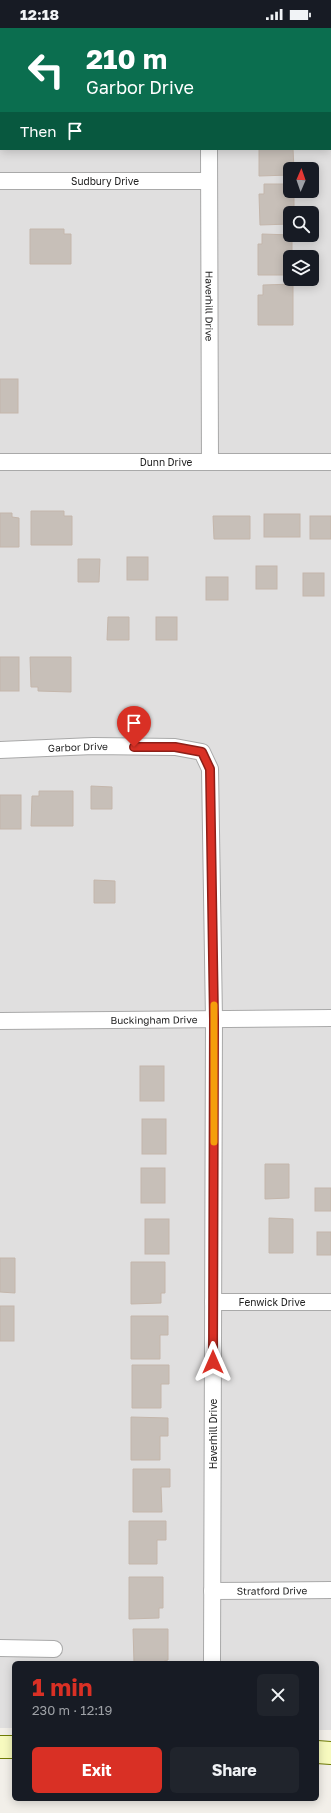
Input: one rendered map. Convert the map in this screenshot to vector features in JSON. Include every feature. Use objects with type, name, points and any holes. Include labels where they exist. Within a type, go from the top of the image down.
[{"type":"main road","points":[[0,1747],[12,1747]]},
{"type":"main road","points":[[319,1752],[331,1753]]},
{"type":"street","name":"Haverhill Drive","points":[[209,150],[210,462]]},
{"type":"street","name":"Sudbury Drive","points":[[0,181],[210,180]]},
{"type":"street","name":"Dunn Drive","points":[[0,462],[331,462]]},
{"type":"street","name":"Garbor Drive","points":[[0,750],[93,746],[167,747],[192,749],[202,752]]},
{"type":"street","name":"Haverhill Drive","points":[[202,752],[210,769],[211,788],[214,1019],[212,1661]]},
{"type":"street","name":"Buckingham Drive","points":[[0,1020],[331,1018]]},
{"type":"street","name":"Fenwick Drive","points":[[213,1302],[331,1302]]},
{"type":"street","name":"Stratford Drive","points":[[212,1591],[331,1590]]},
{"type":"street","points":[[0,1648],[54,1649]]},
{"type":"shaded area","points":[[0,150],[331,150],[331,1730],[319,1730],[319,1661],[12,1661],[12,1728],[0,1728]]},
{"type":"building","points":[[259,150],[293,150],[294,162],[283,162],[283,175],[259,176]]},
{"type":"building","points":[[264,184],[283,184],[283,198],[294,198],[294,206],[283,206],[283,224],[260,225],[259,194],[264,194]]},
{"type":"building","points":[[30,229],[64,229],[64,234],[71,234],[71,264],[30,264]]},
{"type":"building","points":[[262,234],[283,235],[283,242],[292,242],[292,250],[283,250],[283,275],[258,275],[258,244],[262,244]]},
{"type":"building","points":[[283,284],[283,286],[293,286],[293,325],[258,325],[258,295],[263,295],[263,285]]},
{"type":"building","points":[[0,379],[18,379],[18,413],[0,413]]},
{"type":"building","points":[[31,511],[64,511],[64,516],[72,516],[72,545],[31,545]]},
{"type":"building","points":[[0,513],[12,513],[12,517],[19,518],[19,547],[0,547]]},
{"type":"building","points":[[264,514],[300,514],[300,537],[264,537]]},
{"type":"building","points":[[213,516],[250,516],[250,539],[214,539]]},
{"type":"building","points":[[310,516],[331,516],[331,539],[310,539]]},
{"type":"building","points":[[127,557],[148,557],[148,580],[127,580]]},
{"type":"building","points":[[78,559],[100,559],[99,582],[78,582]]},
{"type":"building","points":[[256,566],[277,566],[277,589],[256,589]]},
{"type":"building","points":[[303,573],[324,573],[324,596],[303,596]]},
{"type":"building","points":[[206,577],[228,577],[228,600],[206,600]]},
{"type":"building","points":[[108,617],[129,617],[129,640],[107,640]]},
{"type":"building","points":[[156,617],[177,617],[177,640],[156,640]]},
{"type":"building","points":[[0,657],[19,657],[19,691],[0,691]]},
{"type":"building","points":[[30,657],[71,657],[71,692],[38,691],[38,687],[31,687]]},
{"type":"building","points":[[91,786],[112,787],[112,809],[91,809]]},
{"type":"building","points":[[39,791],[73,791],[73,826],[31,826],[32,796],[39,796]]},
{"type":"building","points":[[0,795],[21,795],[21,829],[0,829]]},
{"type":"building","points":[[94,880],[115,881],[115,903],[94,903]]},
{"type":"building","points":[[140,1066],[164,1066],[164,1101],[140,1101]]},
{"type":"building","points":[[142,1119],[166,1119],[166,1154],[142,1154]]},
{"type":"building","points":[[265,1164],[289,1164],[289,1198],[265,1199]]},
{"type":"building","points":[[141,1168],[165,1168],[165,1203],[141,1203]]},
{"type":"building","points":[[315,1188],[331,1188],[331,1211],[315,1211]]},
{"type":"building","points":[[269,1218],[293,1219],[293,1253],[269,1253]]},
{"type":"building","points":[[145,1219],[169,1219],[169,1254],[145,1254]]},
{"type":"building","points":[[317,1232],[331,1232],[331,1255],[317,1255]]},
{"type":"building","points":[[0,1258],[15,1258],[15,1293],[0,1292]]},
{"type":"building","points":[[131,1262],[165,1262],[165,1293],[161,1293],[161,1303],[131,1304]]},
{"type":"building","points":[[0,1306],[14,1306],[14,1341],[0,1341]]},
{"type":"building","points":[[131,1316],[168,1316],[168,1335],[160,1335],[160,1359],[131,1359]]},
{"type":"building","points":[[132,1365],[169,1365],[169,1384],[161,1384],[161,1408],[132,1408]]},
{"type":"building","points":[[131,1417],[168,1418],[168,1436],[160,1436],[160,1460],[131,1460]]},
{"type":"building","points":[[133,1469],[170,1469],[170,1487],[161,1487],[162,1512],[133,1512]]},
{"type":"building","points":[[129,1521],[166,1521],[166,1540],[157,1540],[157,1564],[129,1564]]},
{"type":"building","points":[[129,1577],[163,1577],[163,1608],[159,1608],[159,1618],[129,1619]]},
{"type":"building","points":[[133,1629],[168,1629],[168,1660],[134,1661]]},
{"type":"slow traffic","points":[[214,1005],[214,1142]]},
{"type":"route","points":[[134,747],[175,747],[192,749],[202,752],[207,759],[210,769],[214,1019],[213,1362]]}]
